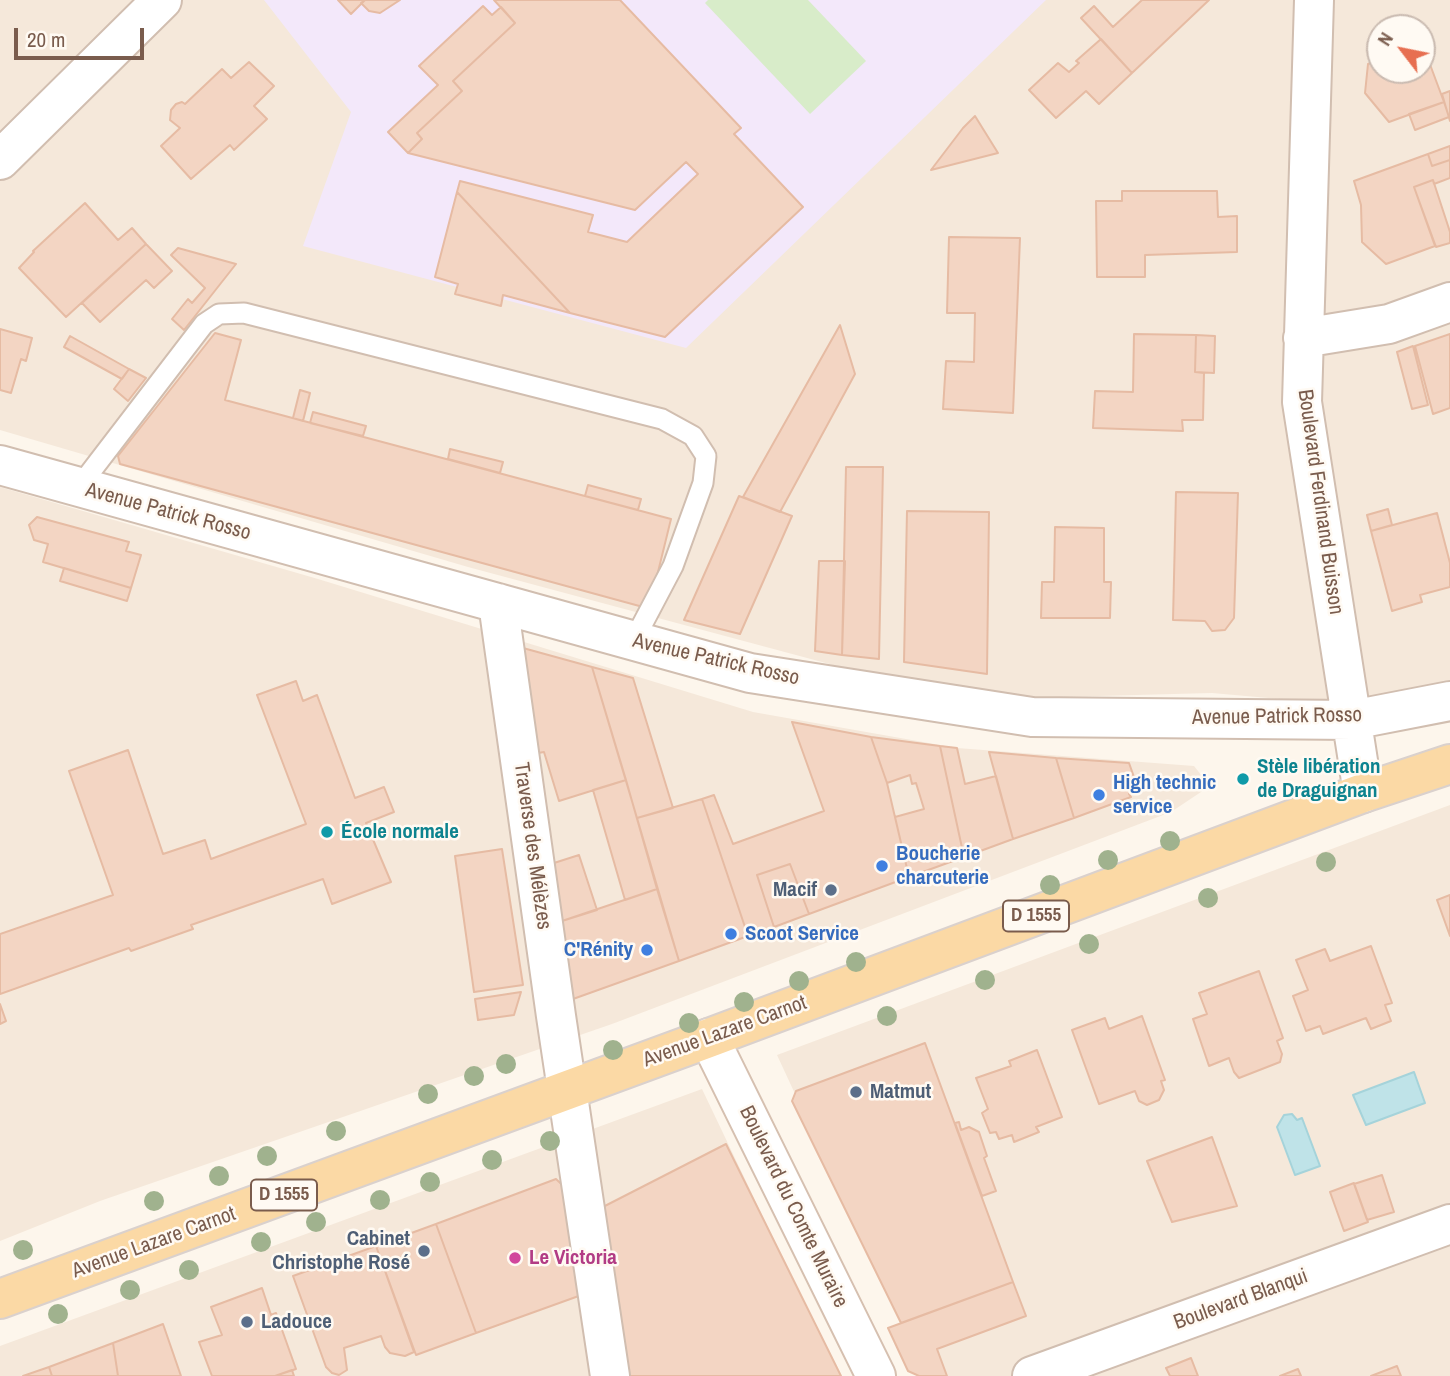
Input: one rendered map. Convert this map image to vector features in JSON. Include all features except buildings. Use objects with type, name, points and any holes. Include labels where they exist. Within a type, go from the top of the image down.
[{"type":"main road","name":"Avenue Lazare Carnot","points":[[0,1298],[709,1038],[1363,793],[1450,764]]},
{"type":"street","points":[[0,160],[162,0]]},
{"type":"street","name":"Boulevard Ferdinand Buisson","points":[[1314,0],[1303,402],[1363,793]]},
{"type":"street","points":[[1303,338],[1390,324],[1450,302]]},
{"type":"street","name":"Avenue Patrick Rosso","points":[[0,465],[750,673],[1032,717],[1352,720],[1450,701]]},
{"type":"street","name":"Traverse des Mélèzes","points":[[498,603],[610,1376]]},
{"type":"street","name":"Boulevard du Comte Muraire","points":[[709,1038],[876,1376]]},
{"type":"street","name":"Boulevard Blanqui","points":[[1032,1376],[1450,1224]]},
{"type":"lane","points":[[79,487],[204,324],[219,314],[244,313],[662,419],[693,436],[706,456],[703,483],[673,566],[634,640]]},
{"type":"shaded area","points":[[0,0],[1450,0],[1450,686],[1400,698],[1291,700],[1212,693],[1022,698],[863,673],[468,567],[0,430]]},
{"type":"shaded area","points":[[264,0],[1046,0],[686,348],[303,246],[351,112]]},
{"type":"shaded area","points":[[0,487],[318,579],[753,712],[957,748],[1194,766],[1210,786],[1171,812],[612,1024],[100,1201],[0,1241]]},
{"type":"shaded area","points":[[1450,805],[1450,1376],[926,1376],[777,1055]]},
{"type":"shaded area","points":[[702,1089],[839,1376],[0,1376],[0,1346]]},
{"type":"green space","points":[[708,0],[808,0],[866,61],[810,114],[705,3]]},
{"type":"water","points":[[1414,1072],[1425,1103],[1366,1125],[1353,1095]]},
{"type":"water","points":[[1292,1114],[1297,1120],[1302,1118],[1320,1166],[1295,1175],[1277,1127],[1284,1115]]},
{"type":"place","name":"Stèle libération de Draguignan","points":[[1243,779]]},
{"type":"place","name":"High technic service","points":[[1099,795]]},
{"type":"place","name":"École normale","points":[[327,832]]},
{"type":"place","name":"Boucherie charcuterie","points":[[882,866]]},
{"type":"place","name":"Macif","points":[[831,890]]},
{"type":"place","name":"Scoot Service","points":[[731,934]]},
{"type":"place","name":"C'Rénity","points":[[647,950]]},
{"type":"place","name":"Matmut","points":[[856,1092]]},
{"type":"place","name":"Cabinet Christophe Rosé","points":[[424,1251]]},
{"type":"place","name":"Le Victoria","points":[[515,1258]]},
{"type":"place","name":"Ladouce","points":[[247,1322]]}]
